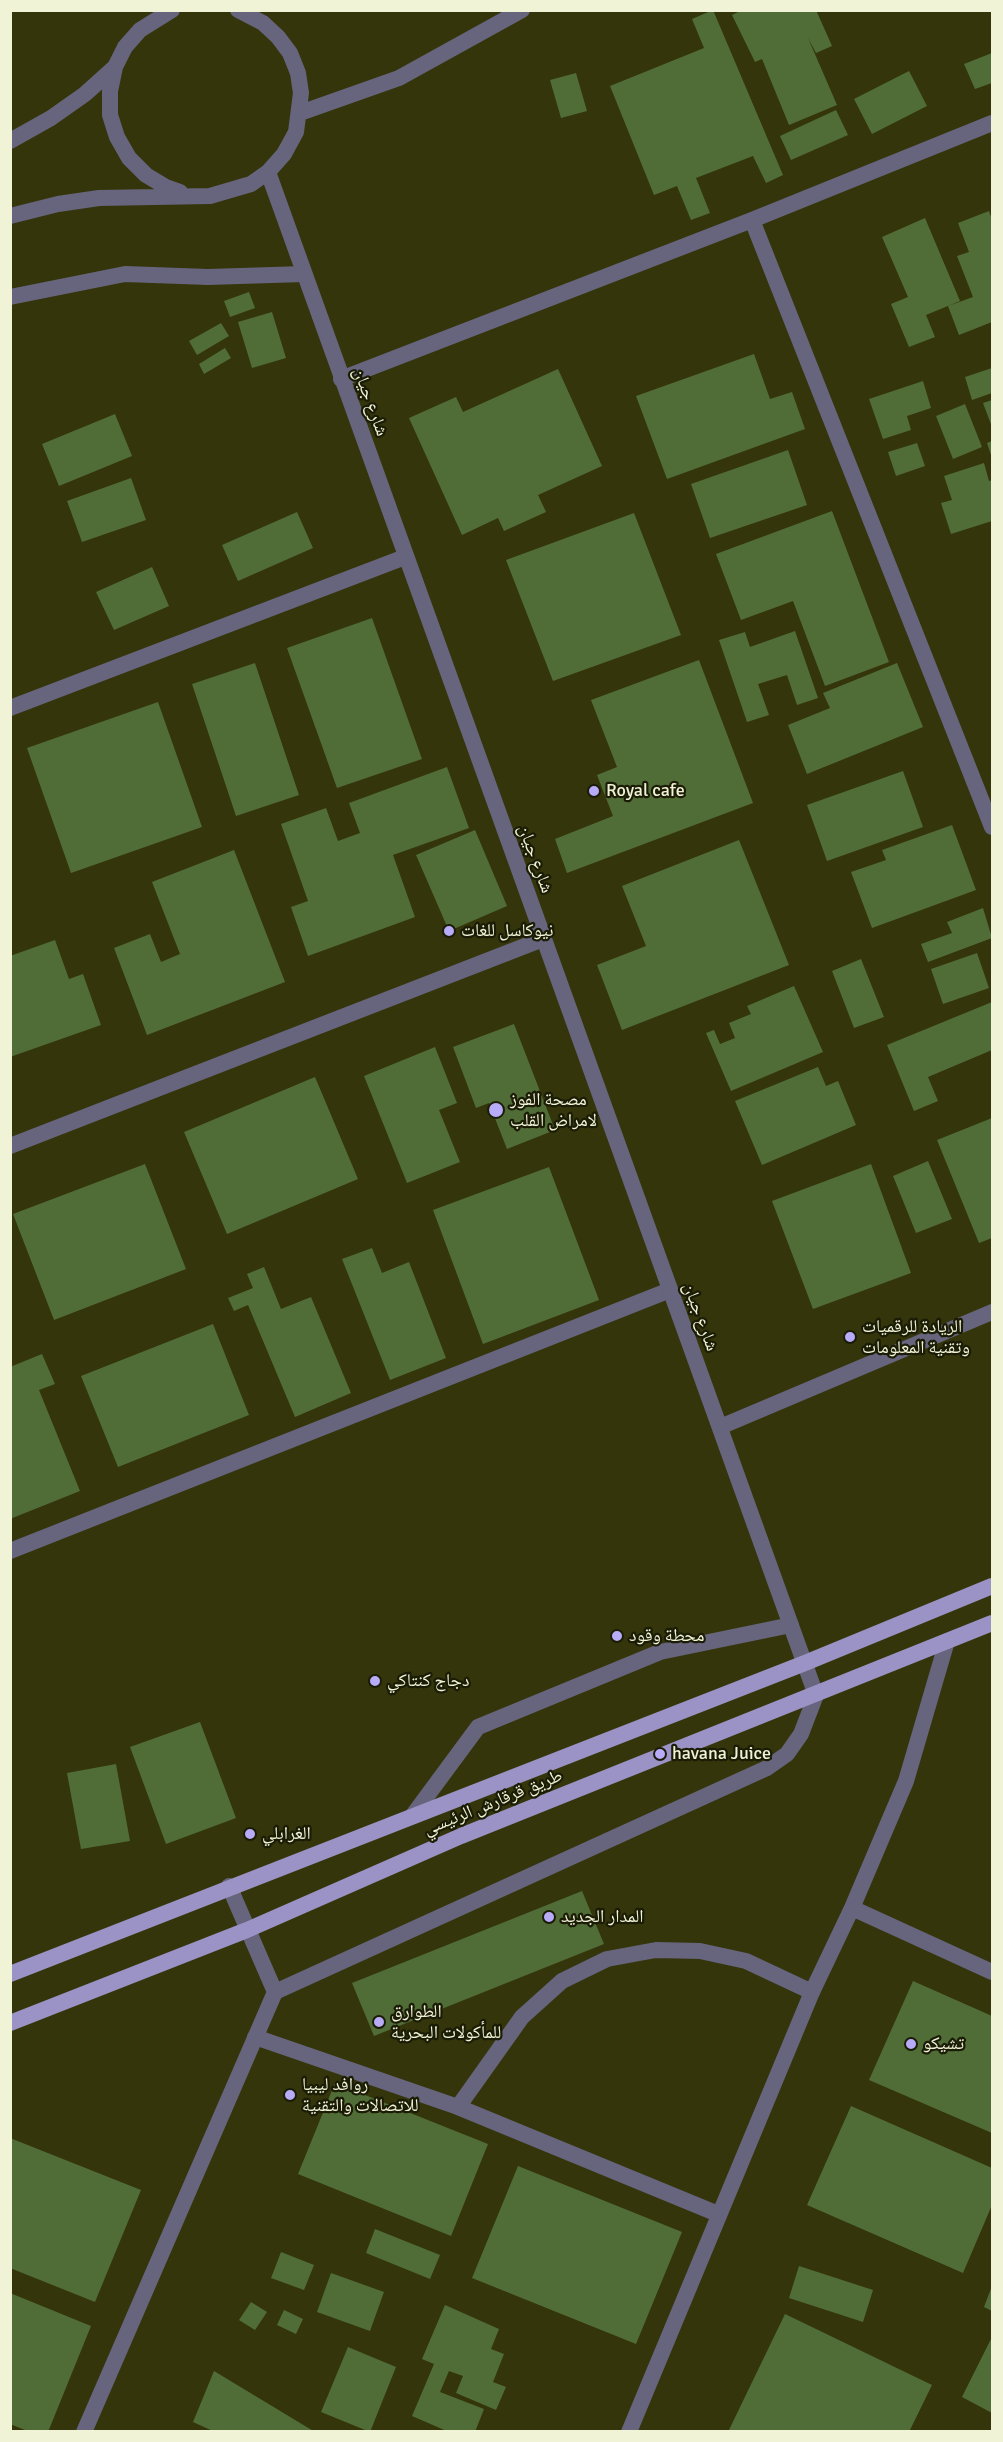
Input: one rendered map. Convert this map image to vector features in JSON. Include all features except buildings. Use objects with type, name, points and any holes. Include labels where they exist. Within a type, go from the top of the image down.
[{"type":"main road","name":"طريق قرقارش الرئيسي","points":[[10,1974],[229,1886],[805,1663],[993,1586]]},
{"type":"main road","name":"طريق قرقارش الرئيسي","points":[[10,2023],[247,1930],[461,1836],[993,1623]]},
{"type":"street","points":[[172,10],[140,30],[125,47],[115,67],[110,91],[110,114],[117,137],[129,158],[146,175],[166,188],[189,194]]},
{"type":"street","points":[[300,113],[399,78],[522,10]]},
{"type":"street","points":[[10,216],[58,204],[99,198],[189,194],[210,196],[231,192],[250,184],[268,172],[285,154],[296,132],[302,93],[290,54],[263,23],[246,11]]},
{"type":"street","points":[[10,141],[51,118],[85,94],[115,67]]},
{"type":"street","points":[[341,379],[752,220],[993,123]]},
{"type":"street","name":"شارع جيان","points":[[268,172],[816,1695]]},
{"type":"street","points":[[752,220],[993,827]]},
{"type":"street","points":[[10,297],[125,274],[208,277],[304,274]]},
{"type":"street","points":[[10,708],[405,557]]},
{"type":"street","points":[[10,1146],[543,939]]},
{"type":"street","points":[[10,1551],[670,1290]]},
{"type":"street","points":[[720,1427],[993,1312]]},
{"type":"street","points":[[413,1815],[478,1727],[660,1652],[791,1625]]},
{"type":"street","points":[[629,2432],[812,1992],[852,1908],[906,1781],[947,1641]]},
{"type":"street","points":[[84,2432],[275,1992],[767,1768],[787,1754],[801,1734],[816,1695]]},
{"type":"street","points":[[229,1886],[275,1992]]},
{"type":"street","points":[[852,1908],[993,1972]]},
{"type":"street","points":[[458,2107],[522,2017],[562,1982],[607,1959],[656,1950],[700,1951],[746,1961],[812,1992]]},
{"type":"street","points":[[255,2037],[458,2107],[718,2214]]},
{"type":"place","name":"Royal cafe","points":[[594,791]]},
{"type":"place","name":"نيوكاسل للغات","points":[[449,931]]},
{"type":"place","name":"مصحة الفوز لامراض القلب","points":[[496,1110]]},
{"type":"place","name":"الريادة للرقميات وتقنية المعلومات","points":[[850,1337]]},
{"type":"place","name":"محطة وقود","points":[[617,1636]]},
{"type":"place","name":"دجاج كنتاكي","points":[[375,1681]]},
{"type":"place","name":"havana Juice","points":[[660,1754]]},
{"type":"place","name":"الغرابلي","points":[[250,1834]]},
{"type":"place","name":"المدار الجديد","points":[[549,1917]]},
{"type":"place","name":"الطوارق للمأكولات البحرية","points":[[379,2022]]},
{"type":"place","name":"تشيكو","points":[[911,2044]]},
{"type":"place","name":"روافد ليبيا للاتصالات والتقنية","points":[[290,2095]]}]
